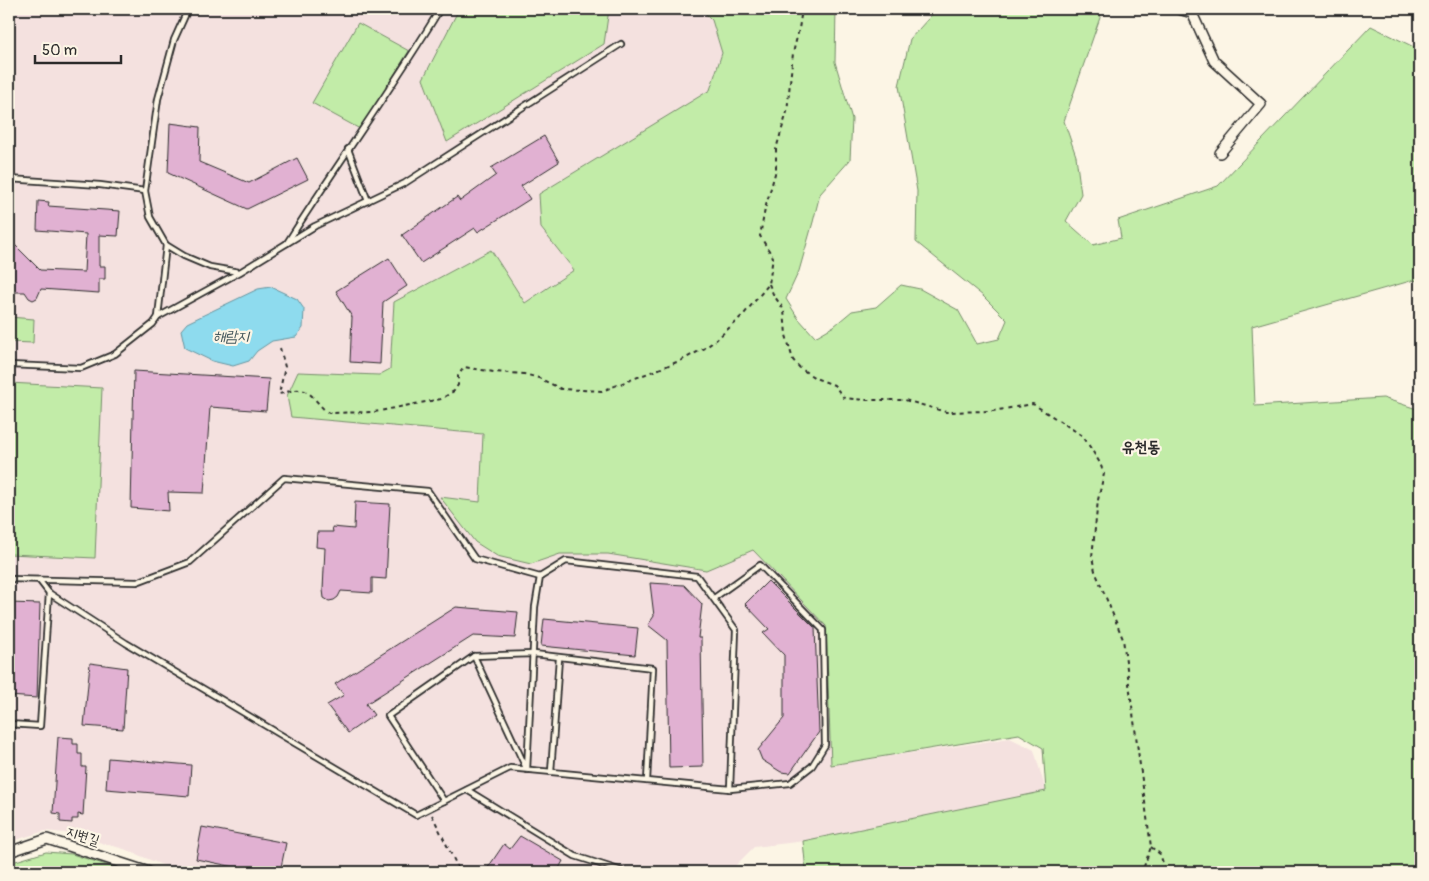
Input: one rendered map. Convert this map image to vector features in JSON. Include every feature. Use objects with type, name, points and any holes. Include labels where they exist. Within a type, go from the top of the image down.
[{"type":"street","points":[[1179,9],[1192,13],[1214,61],[1261,104],[1220,153]]},
{"type":"street","name":"지변길","points":[[9,852],[47,839],[149,872]]},
{"type":"lane","points":[[188,9],[174,40],[158,99],[145,191],[150,217],[166,245],[184,256],[210,267],[240,272]]},
{"type":"lane","points":[[286,244],[348,149],[406,66],[440,9]]},
{"type":"lane","points":[[9,365],[81,368],[115,354],[153,324],[158,317],[240,272],[315,226],[405,183],[621,44]]},
{"type":"lane","points":[[348,149],[368,201]]},
{"type":"lane","points":[[9,179],[100,184],[145,191]]},
{"type":"lane","points":[[158,317],[166,245]]},
{"type":"lane","points":[[9,578],[137,582],[190,562],[284,478],[428,492],[475,559],[540,577],[566,561],[697,576],[736,630],[730,789]]},
{"type":"lane","points":[[39,580],[49,592],[126,643],[416,815],[510,768],[730,789],[790,783],[812,766],[825,745],[823,630],[760,565],[714,598]]},
{"type":"lane","points":[[527,770],[536,607],[540,577]]},
{"type":"lane","points":[[9,724],[40,726],[49,592]]},
{"type":"lane","points":[[444,801],[388,716],[474,656],[534,654],[653,668],[647,781]]},
{"type":"lane","points":[[474,656],[527,770]]},
{"type":"lane","points":[[552,772],[559,658]]},
{"type":"lane","points":[[467,790],[575,856],[622,872]]},
{"type":"path","points":[[802,9],[793,52],[787,112],[776,149],[776,170],[765,209],[760,236],[773,257],[770,284],[773,294],[784,310],[786,336],[793,360],[800,368],[814,378],[834,385],[844,398],[905,400],[946,412],[993,411],[1033,404],[1083,436],[1090,446],[1104,474],[1098,500],[1092,556],[1095,571],[1123,640],[1151,847],[1142,872]]},
{"type":"path","points":[[280,348],[285,367],[279,394],[300,390],[307,392],[329,413],[374,412],[441,400],[454,391],[458,384],[458,376],[464,367],[524,374],[539,378],[561,389],[602,391],[682,360],[705,348],[744,314],[770,284]]},
{"type":"path","points":[[429,808],[459,870]]},
{"type":"path","points":[[1151,847],[1160,854],[1166,872]]},
{"type":"shaded area","points":[[9,9],[701,9],[712,20],[722,53],[710,90],[541,228],[574,270],[525,303],[490,250],[394,302],[390,369],[380,375],[298,372],[291,417],[483,434],[480,503],[441,497],[531,564],[560,554],[609,554],[706,570],[753,550],[826,626],[831,765],[1010,738],[1034,750],[1046,791],[865,834],[754,847],[734,867],[732,872],[179,872],[124,849],[65,833],[45,831],[9,842]]},
{"type":"green space","points":[[459,9],[609,9],[604,44],[447,142],[423,79]]},
{"type":"green space","points":[[701,9],[836,9],[835,62],[852,119],[850,160],[820,194],[799,271],[786,299],[798,318],[815,337],[834,326],[852,311],[876,307],[901,285],[920,289],[958,310],[977,344],[999,339],[1007,320],[983,296],[916,242],[917,191],[899,86],[910,39],[937,9],[1103,9],[1064,121],[1076,156],[1081,194],[1066,221],[1093,245],[1121,238],[1118,220],[1218,186],[1371,26],[1420,50],[1420,282],[1414,280],[1252,326],[1255,406],[1383,398],[1420,410],[1420,872],[806,872],[803,841],[1046,791],[1043,748],[1019,734],[831,765],[826,626],[753,550],[706,570],[608,554],[560,554],[531,564],[497,556],[475,542],[440,497],[480,502],[483,434],[291,417],[287,396],[298,372],[379,375],[390,369],[394,302],[491,250],[525,303],[574,270],[541,228],[539,194],[710,90],[722,53],[712,20]]},
{"type":"green space","points":[[358,23],[409,51],[360,129],[312,103]]},
{"type":"green space","points":[[9,317],[34,319],[33,343],[9,342]]},
{"type":"green space","points":[[9,383],[102,388],[95,558],[9,554]]},
{"type":"green space","points":[[46,852],[72,854],[128,872],[9,872],[9,863]]},
{"type":"water","name":"해람지","points":[[271,287],[297,299],[304,309],[303,328],[296,337],[272,341],[257,351],[249,361],[233,366],[212,361],[185,348],[181,330],[187,323],[258,289]]},
{"type":"building","points":[[170,123],[200,127],[199,162],[249,183],[297,158],[308,179],[247,209],[168,173]]},
{"type":"building","points":[[544,136],[559,162],[521,186],[530,199],[478,232],[475,228],[421,263],[402,235],[457,197],[460,201],[496,175],[491,168]]},
{"type":"building","points":[[38,201],[49,202],[48,206],[120,211],[118,236],[99,235],[99,266],[105,266],[105,279],[99,279],[99,293],[41,289],[37,298],[33,300],[25,292],[9,292],[9,239],[40,270],[84,272],[86,234],[37,230]]},
{"type":"building","points":[[389,258],[407,286],[383,302],[380,364],[350,362],[352,317],[336,291]]},
{"type":"building","points":[[134,371],[269,379],[266,411],[210,407],[204,493],[168,492],[169,511],[131,508]]},
{"type":"building","points":[[355,502],[390,504],[386,579],[372,578],[372,593],[341,591],[338,597],[329,601],[324,598],[323,590],[325,548],[316,547],[317,532],[333,532],[332,527],[354,529]]},
{"type":"building","points":[[768,581],[815,628],[819,732],[790,773],[781,772],[762,760],[758,750],[784,718],[784,655],[763,633],[769,629],[745,604]]},
{"type":"building","points":[[650,583],[684,585],[702,604],[698,638],[701,638],[703,767],[669,768],[667,640],[648,625],[654,616]]},
{"type":"building","points":[[9,603],[40,604],[37,698],[9,696]]},
{"type":"building","points":[[456,607],[518,612],[515,638],[473,636],[366,704],[374,715],[348,733],[327,705],[344,695],[335,684]]},
{"type":"building","points":[[544,619],[638,628],[635,655],[541,646]]},
{"type":"building","points":[[90,663],[127,668],[123,729],[84,726]]},
{"type":"building","points":[[58,737],[73,738],[73,744],[78,744],[78,754],[82,754],[82,767],[86,767],[83,815],[78,814],[78,819],[72,819],[72,823],[60,822],[60,814],[53,813]]},
{"type":"building","points":[[108,758],[191,765],[189,796],[106,789]]},
{"type":"building","points":[[202,827],[286,843],[280,872],[254,872],[196,859]]},
{"type":"building","points":[[520,836],[563,861],[557,872],[485,872],[504,844],[510,849]]},
{"type":"district","name":"유천동","points":[[1141,447]]}]
